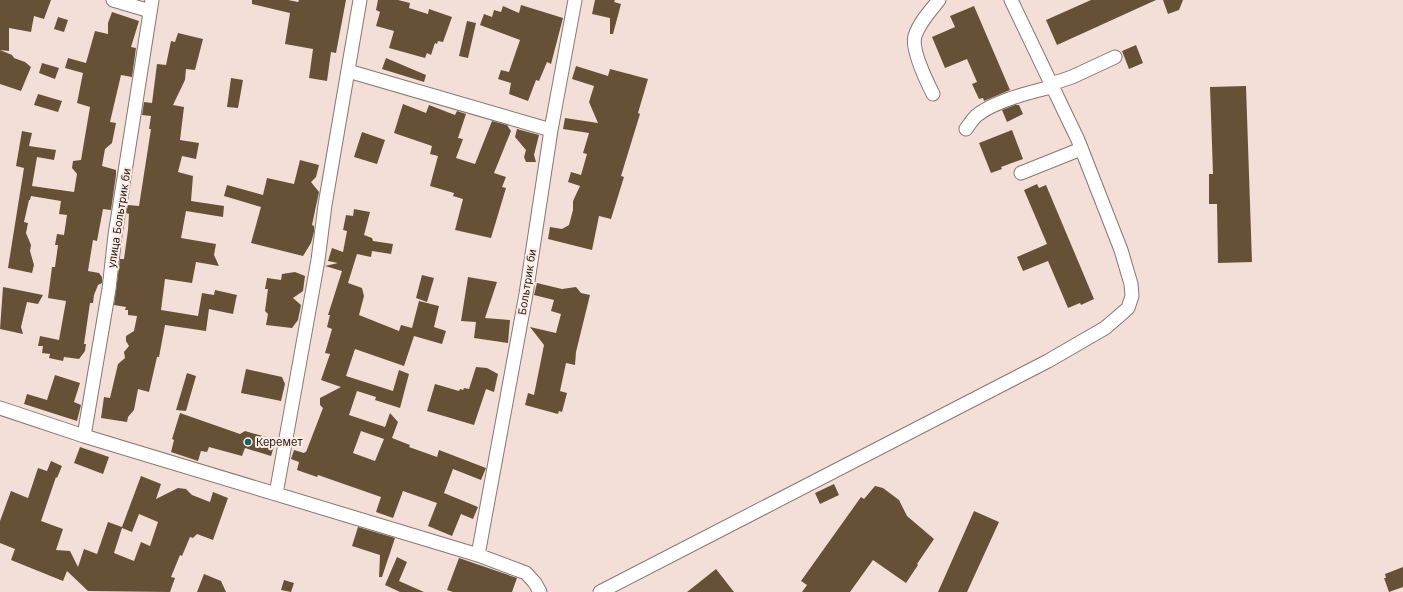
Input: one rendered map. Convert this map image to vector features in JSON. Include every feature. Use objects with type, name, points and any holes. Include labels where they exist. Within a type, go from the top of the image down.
[{"type":"street","points":[[113,0],[151,6]]},
{"type":"street","points":[[276,494],[318,260],[360,0]]},
{"type":"street","points":[[933,94],[918,61],[914,37],[923,20],[939,0]]},
{"type":"street","points":[[600,592],[1048,362],[1105,328],[1128,308],[1132,296],[1131,284],[1121,250],[1081,149],[1012,0]]},
{"type":"street","name":"Больтрик би","points":[[478,555],[526,294],[551,130],[575,4]]},
{"type":"street","name":"улица Больтрик би","points":[[84,436],[109,289],[151,6]]},
{"type":"street","points":[[966,129],[976,116],[1006,100],[1051,86],[1115,58]]},
{"type":"street","points":[[348,71],[551,130]]},
{"type":"street","points":[[1021,173],[1081,149]]},
{"type":"street","points":[[0,408],[84,436],[478,555],[526,573],[535,583],[540,592]]},
{"type":"building","points":[[0,0],[51,0],[44,19],[34,16],[31,32],[9,28],[9,51],[0,50]]},
{"type":"building","points":[[252,0],[288,0],[298,2],[299,0],[346,0],[336,53],[331,52],[327,81],[309,78],[313,49],[285,44],[290,13],[252,4]]},
{"type":"building","points":[[378,0],[398,0],[410,3],[409,8],[428,14],[429,9],[452,17],[443,42],[438,41],[437,44],[435,43],[431,55],[427,53],[425,58],[389,48],[394,31],[376,26],[380,12],[376,10]]},
{"type":"building","points":[[595,0],[615,0],[614,2],[621,4],[613,34],[610,34],[610,18],[592,14]]},
{"type":"building","points":[[1091,0],[1156,0],[1057,45],[1046,20]]},
{"type":"building","points":[[1163,0],[1183,0],[1179,10],[1168,14]]},
{"type":"building","points":[[521,5],[563,18],[551,64],[547,62],[539,81],[536,80],[528,101],[509,94],[511,83],[498,79],[501,70],[509,72],[520,40],[480,25],[484,14],[492,17],[494,10],[501,12],[503,6],[519,13]]},
{"type":"building","points":[[974,6],[1010,90],[984,101],[983,98],[979,99],[972,84],[977,82],[967,59],[945,68],[932,37],[955,27],[950,16]]},
{"type":"building","points":[[112,12],[139,21],[131,47],[136,48],[132,77],[121,75],[110,122],[116,123],[112,143],[105,149],[102,166],[116,170],[116,175],[111,210],[103,209],[97,241],[93,240],[88,271],[99,273],[102,277],[102,283],[98,285],[93,303],[90,303],[84,344],[86,344],[85,351],[79,359],[64,357],[63,361],[49,358],[50,354],[42,353],[43,346],[38,346],[40,336],[59,340],[66,301],[48,298],[52,267],[55,267],[58,245],[55,245],[57,234],[64,235],[67,215],[59,214],[61,201],[31,196],[24,222],[28,223],[26,233],[31,245],[30,251],[34,265],[32,273],[8,268],[24,168],[16,166],[22,131],[32,133],[29,146],[56,150],[54,160],[37,157],[32,186],[74,192],[77,174],[72,168],[73,161],[81,160],[90,107],[77,103],[83,73],[65,68],[68,58],[86,63],[95,31],[108,34],[108,23]]},
{"type":"building","points":[[58,17],[68,20],[64,32],[54,29]]},
{"type":"building","points":[[467,21],[476,23],[468,58],[459,56]]},
{"type":"building","points":[[178,33],[203,39],[195,70],[186,69],[185,80],[173,105],[184,107],[180,140],[199,143],[196,159],[182,156],[178,172],[193,176],[191,201],[224,206],[223,217],[186,211],[181,238],[216,244],[214,255],[219,266],[196,262],[192,283],[165,279],[161,310],[198,316],[202,293],[214,295],[215,290],[237,295],[233,314],[209,309],[206,331],[165,325],[159,357],[157,357],[149,392],[138,389],[134,410],[128,417],[127,422],[101,418],[104,397],[110,398],[118,364],[125,358],[124,352],[129,346],[126,341],[126,336],[134,331],[137,316],[128,315],[128,310],[125,310],[126,307],[114,305],[120,259],[124,259],[128,230],[129,214],[126,213],[128,205],[139,206],[151,129],[149,129],[151,116],[142,115],[144,102],[152,103],[157,64],[166,65],[171,41],[175,42]]},
{"type":"building","points":[[1136,45],[1143,63],[1129,69],[1122,51]]},
{"type":"building","points":[[0,50],[25,62],[31,67],[21,91],[0,84]]},
{"type":"building","points":[[386,58],[426,75],[424,82],[382,69]]},
{"type":"building","points":[[42,63],[59,68],[55,79],[39,73]]},
{"type":"building","points":[[576,66],[608,76],[610,69],[648,79],[638,113],[640,114],[621,176],[624,177],[611,219],[599,216],[592,250],[548,239],[550,227],[562,229],[569,225],[573,210],[573,201],[580,186],[568,182],[571,172],[581,175],[587,154],[583,153],[589,133],[563,129],[565,118],[598,123],[589,102],[594,86],[572,79]]},
{"type":"building","points":[[231,78],[243,80],[238,108],[227,107]]},
{"type":"building","points":[[1246,86],[1252,262],[1218,263],[1217,204],[1209,204],[1209,174],[1213,174],[1210,87]]},
{"type":"building","points":[[38,94],[62,101],[58,112],[34,105]]},
{"type":"building","points":[[403,104],[426,113],[429,105],[455,115],[457,111],[466,114],[458,138],[463,139],[456,158],[475,164],[492,121],[507,125],[511,131],[494,173],[506,177],[502,187],[506,188],[491,238],[455,230],[463,199],[453,196],[454,193],[430,186],[438,156],[430,154],[432,146],[394,133]]},
{"type":"building","points":[[1019,105],[1023,114],[1007,122],[1002,110]]},
{"type":"building","points":[[517,129],[539,135],[534,155],[536,162],[526,162],[524,157],[526,150],[515,137]]},
{"type":"building","points":[[1012,130],[1023,159],[1001,167],[1002,169],[991,173],[979,143]]},
{"type":"building","points":[[362,132],[385,140],[377,164],[354,157]]},
{"type":"building","points":[[300,160],[319,165],[316,177],[311,182],[319,192],[312,225],[314,226],[314,232],[311,243],[303,256],[251,243],[261,207],[224,196],[227,185],[263,195],[267,178],[294,184]]},
{"type":"building","points":[[1037,184],[1039,188],[1046,185],[1094,299],[1081,305],[1080,303],[1068,308],[1048,261],[1023,271],[1017,257],[1047,244],[1024,190]]},
{"type":"building","points":[[354,209],[370,212],[364,235],[372,238],[373,241],[393,244],[391,254],[372,251],[371,257],[357,254],[348,283],[362,288],[364,296],[359,315],[399,331],[401,325],[412,328],[419,301],[439,306],[434,327],[446,331],[442,344],[414,336],[404,366],[355,349],[346,376],[393,391],[399,370],[409,374],[400,408],[375,400],[376,397],[357,391],[349,415],[385,427],[390,413],[398,422],[392,438],[410,445],[409,447],[437,457],[439,450],[486,468],[481,480],[453,469],[444,493],[478,507],[473,519],[461,514],[452,536],[428,526],[437,503],[403,491],[393,518],[376,512],[381,497],[318,475],[317,477],[297,470],[299,462],[291,459],[294,450],[304,453],[306,452],[323,408],[320,405],[320,398],[341,387],[321,380],[330,354],[325,353],[332,329],[327,327],[330,315],[328,315],[342,271],[325,266],[338,263],[328,261],[332,248],[343,252],[347,231],[343,230],[346,215],[353,216]],"holes":[[[361,431],[384,439],[375,461],[353,453]]]},
{"type":"building","points":[[295,272],[305,276],[303,291],[293,298],[301,305],[298,320],[292,328],[266,325],[268,314],[265,311],[268,289],[265,289],[267,278],[281,280],[282,274]]},
{"type":"building","points":[[422,275],[434,278],[427,302],[416,298]]},
{"type":"building","points":[[468,277],[497,282],[485,318],[510,320],[508,343],[474,338],[476,322],[461,321]]},
{"type":"building","points":[[537,283],[562,289],[576,287],[581,293],[590,295],[576,352],[575,365],[566,363],[560,391],[567,393],[562,412],[559,411],[558,414],[525,405],[528,393],[534,395],[544,345],[530,327],[556,333],[561,314],[551,311],[554,300],[534,295]]},
{"type":"building","points":[[3,287],[43,295],[38,304],[27,302],[21,327],[23,334],[0,329]]},
{"type":"building","points":[[476,367],[487,368],[498,374],[494,392],[486,389],[474,425],[427,411],[435,384],[459,391],[460,389],[463,390],[464,388],[469,389]]},
{"type":"building","points":[[246,369],[282,377],[285,384],[281,401],[241,393]]},
{"type":"building","points":[[187,373],[196,376],[186,411],[176,410]]},
{"type":"building","points":[[55,375],[80,383],[74,402],[81,405],[77,421],[24,404],[27,394],[47,400]]},
{"type":"building","points":[[180,413],[240,434],[245,431],[276,440],[271,456],[245,448],[242,456],[209,447],[207,452],[201,451],[198,461],[171,452],[174,440],[172,439]]},
{"type":"building","points":[[80,447],[109,457],[103,474],[74,463]]},
{"type":"building","points":[[51,461],[62,466],[57,478],[56,477],[41,521],[63,529],[56,550],[70,551],[78,567],[84,549],[97,554],[108,522],[122,527],[141,476],[161,484],[156,499],[178,488],[186,489],[192,495],[210,502],[213,492],[228,498],[213,540],[197,534],[193,538],[190,537],[182,556],[180,555],[171,577],[175,578],[170,592],[88,591],[67,571],[63,581],[11,560],[15,549],[0,543],[0,521],[11,491],[28,498],[38,468],[47,471]],"holes":[[[139,514],[158,522],[150,546],[141,542],[134,561],[114,553],[122,528],[132,532]]]},
{"type":"building","points":[[834,484],[839,495],[820,504],[815,493]]},
{"type":"building","points":[[875,486],[883,488],[899,500],[907,516],[934,539],[906,583],[873,560],[850,592],[802,592],[807,585],[801,581],[861,497],[864,499]]},
{"type":"building","points":[[974,511],[999,522],[967,592],[938,592]]},
{"type":"building","points":[[358,527],[395,538],[382,577],[379,577],[380,555],[352,546]]},
{"type":"building","points":[[397,557],[407,562],[399,581],[424,592],[400,592],[385,585]]},
{"type":"building","points":[[459,558],[517,578],[512,592],[453,592],[447,590]]},
{"type":"building","points":[[1403,567],[1403,587],[1389,592],[1384,578],[1386,578],[1385,574]]},
{"type":"building","points":[[716,569],[734,592],[687,592]]},
{"type":"building","points":[[204,574],[221,581],[226,592],[197,592]]},
{"type":"building","points":[[284,580],[294,583],[291,592],[281,590]]},
{"type":"place","name":"Керемет","points":[[248,442]]}]
